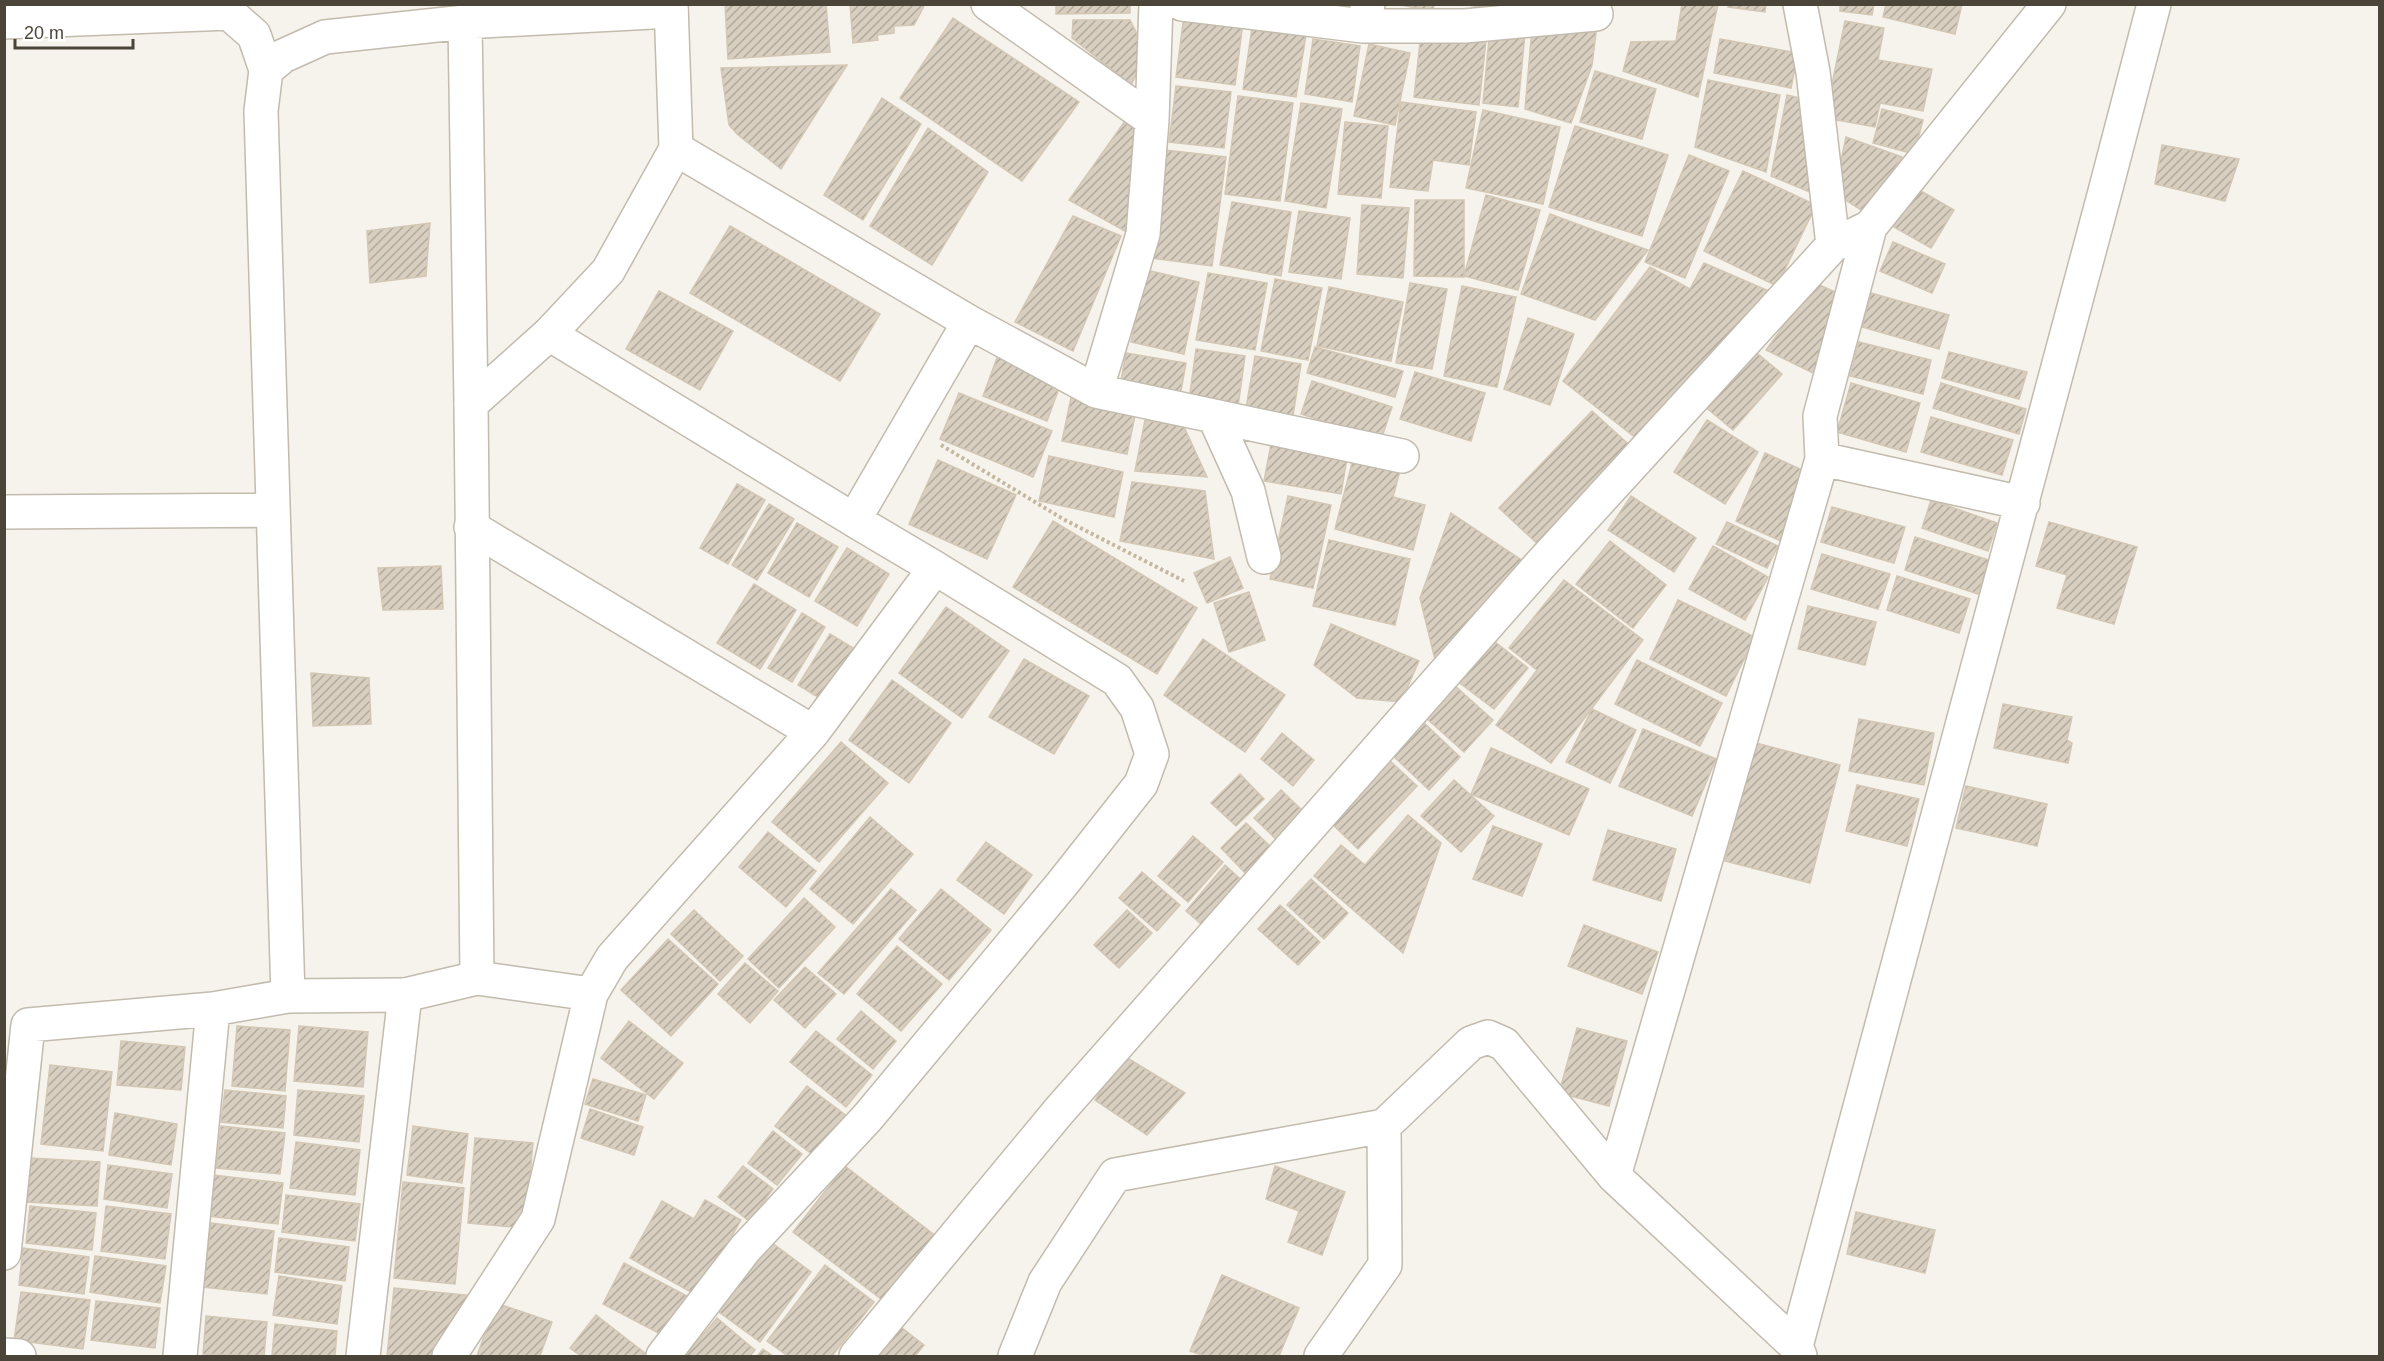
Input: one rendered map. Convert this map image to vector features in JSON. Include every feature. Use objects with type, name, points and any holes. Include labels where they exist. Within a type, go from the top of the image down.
[{"type":"street","points":[[988,4],[1152,120]]},
{"type":"street","points":[[1096,391],[1143,234],[1152,120],[1156,4]]},
{"type":"street","points":[[1182,4],[1366,15],[1465,26],[1596,14]]},
{"type":"street","points":[[1800,4],[1813,72],[1833,245]]},
{"type":"street","points":[[1614,1176],[1822,459],[1820,416],[1870,227],[2049,4]]},
{"type":"street","points":[[1015,1356],[1045,1282],[1115,1175],[1384,1126],[1471,1043],[1488,1037],[1504,1044],[1614,1176],[1798,1351],[1926,854],[2023,503],[2154,4]]},
{"type":"street","points":[[266,70],[283,56],[326,37],[465,22],[671,8],[676,149],[608,271],[549,334],[471,404]]},
{"type":"street","points":[[4,22],[230,13],[254,35],[266,70],[261,111],[288,996]]},
{"type":"street","points":[[465,22],[477,978]]},
{"type":"street","points":[[676,149],[969,322],[1096,391],[1402,456]]},
{"type":"street","points":[[856,1356],[1083,1085],[1541,564],[1833,245],[1870,227]]},
{"type":"street","points":[[854,520],[969,322]]},
{"type":"street","points":[[549,334],[1117,680],[1137,708],[1152,754],[1141,784],[1062,884],[868,1117],[745,1249],[663,1356]]},
{"type":"street","points":[[1214,416],[1248,491],[1264,557]]},
{"type":"street","points":[[1822,459],[2023,503]]},
{"type":"street","points":[[4,512],[273,510]]},
{"type":"street","points":[[471,527],[813,732]]},
{"type":"street","points":[[449,1356],[538,1219],[591,994],[612,958],[813,732],[934,568]]},
{"type":"street","points":[[4,1253],[16,1025],[213,1009],[288,996],[405,995],[477,978],[591,994]]},
{"type":"street","points":[[363,1356],[405,995]]},
{"type":"street","points":[[180,1356],[213,1009]]},
{"type":"street","points":[[1321,1356],[1385,1265],[1384,1126]]},
{"type":"street","points":[[4,1355],[19,1356]]},
{"type":"path","points":[[909,426],[1063,519],[1184,581]]},
{"type":"building","points":[[725,4],[826,4],[830,52],[728,59]]},
{"type":"building","points":[[850,4],[924,4],[924,6],[914,25],[894,26],[894,33],[877,35],[878,40],[853,43]]},
{"type":"building","points":[[1056,4],[1130,4],[1130,13],[1056,14]]},
{"type":"building","points":[[1395,4],[1434,4],[1433,11]]},
{"type":"building","points":[[1463,4],[1500,4],[1499,11]]},
{"type":"building","points":[[1682,4],[1718,4],[1698,97],[1623,71],[1631,42],[1676,41]]},
{"type":"building","points":[[1728,4],[1766,4],[1765,12],[1728,7]]},
{"type":"building","points":[[1840,4],[1874,4],[1872,15],[1840,11]]},
{"type":"building","points":[[1886,4],[1962,4],[1955,34],[1883,17]]},
{"type":"building","points":[[1184,15],[1243,22],[1235,85],[1176,77]]},
{"type":"building","points":[[953,18],[1079,102],[1022,181],[900,98]]},
{"type":"building","points":[[1073,20],[1130,20],[1139,38],[1137,73],[1131,85],[1072,38]]},
{"type":"building","points":[[1253,21],[1307,29],[1296,97],[1243,89]]},
{"type":"building","points":[[1845,21],[1884,28],[1878,60],[1932,69],[1923,111],[1880,103],[1875,127],[1825,118]]},
{"type":"building","points":[[1597,25],[1592,65],[1571,123],[1525,109],[1532,28]]},
{"type":"building","points":[[1490,29],[1525,33],[1518,107],[1483,103]]},
{"type":"building","points":[[1421,33],[1486,41],[1479,105],[1414,97]]},
{"type":"building","points":[[1313,39],[1360,46],[1352,102],[1305,94]]},
{"type":"building","points":[[1720,39],[1798,53],[1791,88],[1714,73]]},
{"type":"building","points":[[1369,44],[1410,53],[1395,125],[1354,116]]},
{"type":"building","points":[[847,65],[781,169],[729,125],[721,68]]},
{"type":"building","points":[[1595,71],[1656,89],[1642,139],[1580,122]]},
{"type":"building","points":[[1708,80],[1780,95],[1766,172],[1695,147]]},
{"type":"building","points":[[1176,86],[1231,92],[1224,148],[1169,142]]},
{"type":"building","points":[[1787,95],[1809,100],[1815,194],[1771,176]]},
{"type":"building","points":[[1238,96],[1293,103],[1280,201],[1225,194]]},
{"type":"building","points":[[882,98],[921,124],[863,220],[824,195]]},
{"type":"building","points":[[1401,102],[1476,112],[1469,165],[1433,160],[1428,191],[1390,187]]},
{"type":"building","points":[[1301,103],[1342,109],[1326,208],[1285,201]]},
{"type":"building","points":[[1882,109],[1923,120],[1914,154],[1873,143]]},
{"type":"building","points":[[1483,110],[1560,127],[1543,204],[1466,188]]},
{"type":"building","points":[[1125,121],[1144,134],[1125,231],[1069,200]]},
{"type":"building","points":[[1345,122],[1388,126],[1381,198],[1338,194]]},
{"type":"building","points":[[1575,126],[1668,155],[1642,236],[1549,207]]},
{"type":"building","points":[[928,128],[988,172],[932,265],[870,226]]},
{"type":"building","points":[[1846,137],[1902,157],[1866,213],[1834,193]]},
{"type":"building","points":[[2162,145],[2239,159],[2225,201],[2155,184]]},
{"type":"building","points":[[1165,150],[1226,157],[1212,266],[1151,258]]},
{"type":"building","points":[[1689,155],[1729,171],[1685,278],[1645,262]]},
{"type":"building","points":[[1743,171],[1816,205],[1777,286],[1704,251]]},
{"type":"building","points":[[1914,187],[1954,210],[1931,248],[1892,226]]},
{"type":"building","points":[[1486,195],[1540,210],[1518,290],[1464,276]]},
{"type":"building","points":[[1415,200],[1464,200],[1464,277],[1414,276]]},
{"type":"building","points":[[1232,202],[1291,212],[1281,276],[1220,265]]},
{"type":"building","points":[[1362,205],[1409,208],[1403,278],[1357,274]]},
{"type":"building","points":[[1299,211],[1350,218],[1341,279],[1289,272]]},
{"type":"building","points":[[1550,214],[1648,250],[1595,320],[1521,294]]},
{"type":"building","points":[[1073,216],[1121,236],[1073,351],[1015,322]]},
{"type":"building","points":[[430,223],[426,276],[370,283],[367,231]]},
{"type":"building","points":[[730,226],[880,314],[840,381],[690,293]]},
{"type":"building","points":[[1893,242],[1945,264],[1932,293],[1880,271]]},
{"type":"building","points":[[1704,263],[1778,295],[1641,442],[1563,381],[1650,267],[1690,289]]},
{"type":"building","points":[[1146,270],[1199,282],[1184,354],[1131,342]]},
{"type":"building","points":[[1208,273],[1267,283],[1255,350],[1196,340]]},
{"type":"building","points":[[1275,279],[1322,288],[1308,360],[1261,351]]},
{"type":"building","points":[[1410,283],[1447,289],[1432,369],[1396,363]]},
{"type":"building","points":[[1815,283],[1844,296],[1815,374],[1766,350]]},
{"type":"building","points":[[1462,286],[1516,297],[1497,387],[1444,376]]},
{"type":"building","points":[[1329,287],[1403,302],[1391,361],[1317,346]]},
{"type":"building","points":[[659,291],[733,331],[700,390],[626,349]]},
{"type":"building","points":[[1871,293],[1949,315],[1939,349],[1862,327]]},
{"type":"building","points":[[1528,318],[1574,334],[1550,405],[1504,389]]},
{"type":"building","points":[[1859,342],[1931,360],[1923,394],[1850,376]]},
{"type":"building","points":[[1315,347],[1403,371],[1395,397],[1307,373]]},
{"type":"building","points":[[1196,349],[1245,356],[1238,407],[1189,400]]},
{"type":"building","points":[[1752,349],[1782,374],[1733,430],[1703,405]]},
{"type":"building","points":[[1949,352],[2027,372],[2019,399],[1942,378]]},
{"type":"building","points":[[1126,353],[1186,363],[1180,396],[1120,386]]},
{"type":"building","points":[[998,355],[1062,380],[1047,421],[983,396]]},
{"type":"building","points":[[1255,356],[1301,364],[1293,416],[1246,408]]},
{"type":"building","points":[[1415,372],[1485,393],[1471,441],[1400,419]]},
{"type":"building","points":[[1312,381],[1392,407],[1381,440],[1301,414]]},
{"type":"building","points":[[1851,383],[1920,403],[1906,452],[1837,432]]},
{"type":"building","points":[[1941,383],[2026,409],[2019,434],[1933,408]]},
{"type":"building","points":[[959,393],[1052,431],[1033,477],[940,439]]},
{"type":"building","points":[[1072,393],[1137,406],[1127,454],[1062,441]]},
{"type":"building","points":[[1592,411],[1636,451],[1543,549],[1499,508]]},
{"type":"building","points":[[1931,417],[2013,440],[2002,475],[1921,452]]},
{"type":"building","points":[[1145,420],[1184,427],[1207,477],[1135,471]]},
{"type":"building","points":[[1707,420],[1758,452],[1725,504],[1674,472]]},
{"type":"building","points":[[1272,439],[1348,452],[1341,494],[1264,481]]},
{"type":"building","points":[[1765,453],[1811,474],[1781,541],[1736,521]]},
{"type":"building","points":[[1354,455],[1401,467],[1393,497],[1425,505],[1413,550],[1335,529]]},
{"type":"building","points":[[1049,456],[1123,472],[1114,517],[1039,501]]},
{"type":"building","points":[[938,460],[1016,495],[987,559],[909,524]]},
{"type":"building","points":[[1132,482],[1205,491],[1214,559],[1120,541]]},
{"type":"building","points":[[737,484],[765,500],[728,564],[700,548]]},
{"type":"building","points":[[1288,496],[1331,505],[1313,588],[1270,579]]},
{"type":"building","points":[[1631,496],[1696,538],[1674,572],[1608,530]]},
{"type":"building","points":[[1931,500],[1997,523],[1988,551],[1922,528]]},
{"type":"building","points":[[769,504],[794,519],[757,580],[732,565]]},
{"type":"building","points":[[1832,507],[1905,527],[1894,563],[1821,542]]},
{"type":"building","points":[[1451,513],[1526,563],[1436,664],[1420,598]]},
{"type":"building","points":[[1053,521],[1197,608],[1157,674],[1013,587]]},
{"type":"building","points":[[1727,522],[1778,546],[1767,568],[1716,544]]},
{"type":"building","points":[[2049,522],[2137,547],[2114,624],[2057,608],[2067,575],[2036,566]]},
{"type":"building","points":[[797,523],[838,547],[809,597],[768,573]]},
{"type":"building","points":[[1915,537],[1989,560],[1978,594],[1905,570]]},
{"type":"building","points":[[1329,540],[1410,559],[1395,625],[1313,606]]},
{"type":"building","points":[[1610,541],[1666,585],[1633,628],[1576,584]]},
{"type":"building","points":[[1713,546],[1768,577],[1745,620],[1689,589]]},
{"type":"building","points":[[847,548],[889,574],[857,626],[815,601]]},
{"type":"building","points":[[1822,554],[1890,574],[1878,609],[1811,589]]},
{"type":"building","points":[[1230,557],[1243,588],[1207,603],[1194,573]]},
{"type":"building","points":[[441,566],[443,609],[383,610],[378,568]]},
{"type":"building","points":[[1897,576],[1970,599],[1959,633],[1887,610]]},
{"type":"building","points":[[1564,580],[1643,640],[1551,763],[1496,725],[1537,670],[1509,648]]},
{"type":"building","points":[[754,584],[796,610],[760,669],[717,643]]},
{"type":"building","points":[[1249,592],[1265,640],[1229,652],[1214,603]]},
{"type":"building","points":[[1678,600],[1755,637],[1726,696],[1650,659]]},
{"type":"building","points":[[1808,606],[1876,622],[1865,665],[1798,649]]},
{"type":"building","points":[[946,607],[1009,651],[962,718],[899,673]]},
{"type":"building","points":[[802,613],[825,627],[792,682],[768,668]]},
{"type":"building","points":[[1331,624],[1419,661],[1401,702],[1357,698],[1314,665]]},
{"type":"building","points":[[830,634],[858,651],[826,702],[798,685]]},
{"type":"building","points":[[1203,639],[1285,695],[1245,752],[1164,695]]},
{"type":"building","points":[[1494,641],[1528,668],[1494,709],[1460,683]]},
{"type":"building","points":[[1024,659],[1089,696],[1054,754],[989,717]]},
{"type":"building","points":[[1637,660],[1722,703],[1700,746],[1615,704]]},
{"type":"building","points":[[311,673],[369,678],[371,724],[313,726]]},
{"type":"building","points":[[892,680],[951,723],[909,783],[849,740]]},
{"type":"building","points":[[1454,685],[1493,720],[1464,752],[1425,717]]},
{"type":"building","points":[[2003,704],[2072,717],[2067,740],[2072,743],[2068,763],[1994,748]]},
{"type":"building","points":[[1592,709],[1636,730],[1610,783],[1566,762]]},
{"type":"building","points":[[1859,719],[1934,733],[1924,785],[1849,771]]},
{"type":"building","points":[[1421,720],[1460,757],[1429,790],[1389,752]]},
{"type":"building","points":[[1643,729],[1716,759],[1692,816],[1619,786]]},
{"type":"building","points":[[1282,733],[1314,760],[1293,786],[1261,759]]},
{"type":"building","points":[[841,742],[888,783],[819,862],[772,822]]},
{"type":"building","points":[[1756,743],[1840,765],[1810,883],[1725,861]]},
{"type":"building","points":[[1491,748],[1589,789],[1569,835],[1471,794]]},
{"type":"building","points":[[1388,759],[1417,786],[1358,849],[1330,822]]},
{"type":"building","points":[[1240,774],[1264,799],[1236,826],[1211,803]]},
{"type":"building","points":[[1454,780],[1494,816],[1461,852],[1421,816]]},
{"type":"building","points":[[1857,785],[1919,799],[1907,846],[1846,831]]},
{"type":"building","points":[[1966,786],[2047,804],[2037,846],[1956,828]]},
{"type":"building","points":[[1281,790],[1307,815],[1280,843],[1254,818]]},
{"type":"building","points":[[1408,815],[1441,843],[1403,953],[1314,876],[1341,845],[1365,865]]},
{"type":"building","points":[[870,817],[913,854],[853,924],[810,889]]},
{"type":"building","points":[[1246,823],[1277,853],[1251,879],[1221,848]]},
{"type":"building","points":[[1493,826],[1542,844],[1522,896],[1473,879]]},
{"type":"building","points":[[1608,830],[1676,849],[1661,901],[1593,880]]},
{"type":"building","points":[[768,832],[816,871],[786,907],[739,867]]},
{"type":"building","points":[[1193,836],[1223,862],[1188,902],[1158,876]]},
{"type":"building","points":[[986,842],[1032,875],[1004,914],[957,880]]},
{"type":"building","points":[[1225,865],[1247,885],[1208,930],[1186,911]]},
{"type":"building","points":[[1142,872],[1180,905],[1157,931],[1119,898]]},
{"type":"building","points":[[1311,879],[1348,913],[1324,939],[1287,905]]},
{"type":"building","points":[[891,889],[916,910],[844,994],[818,973]]},
{"type":"building","points":[[941,889],[991,930],[949,980],[899,939]]},
{"type":"building","points":[[804,898],[835,927],[779,988],[748,959]]},
{"type":"building","points":[[1280,905],[1320,942],[1298,965],[1258,929]]},
{"type":"building","points":[[694,910],[743,956],[720,981],[671,934]]},
{"type":"building","points":[[1127,910],[1152,933],[1119,968],[1094,945]]},
{"type":"building","points":[[1584,925],[1658,952],[1642,994],[1568,966]]},
{"type":"building","points":[[668,939],[718,984],[671,1036],[621,990]]},
{"type":"building","points":[[897,946],[942,984],[901,1031],[857,994]]},
{"type":"building","points":[[745,963],[778,991],[750,1023],[718,994]]},
{"type":"building","points":[[805,967],[836,994],[805,1028],[774,1000]]},
{"type":"building","points":[[861,1011],[896,1041],[873,1069],[837,1039]]},
{"type":"building","points":[[629,1021],[683,1063],[654,1099],[601,1058]]},
{"type":"building","points":[[237,1026],[290,1030],[285,1091],[232,1086]]},
{"type":"building","points":[[299,1026],[368,1032],[363,1087],[294,1081]]},
{"type":"building","points":[[1577,1028],[1627,1041],[1609,1106],[1559,1093]]},
{"type":"building","points":[[816,1031],[872,1075],[846,1107],[790,1062]]},
{"type":"building","points":[[121,1041],[185,1047],[181,1090],[117,1085]]},
{"type":"building","points":[[1124,1056],[1185,1093],[1147,1135],[1095,1100]]},
{"type":"building","points":[[50,1065],[112,1072],[103,1151],[41,1144]]},
{"type":"building","points":[[593,1079],[646,1095],[638,1121],[585,1104]]},
{"type":"building","points":[[807,1086],[848,1117],[817,1158],[775,1126]]},
{"type":"building","points":[[225,1090],[286,1096],[283,1128],[221,1122]]},
{"type":"building","points":[[298,1090],[364,1096],[359,1142],[294,1135]]},
{"type":"building","points":[[590,1109],[643,1127],[634,1155],[581,1138]]},
{"type":"building","points":[[115,1113],[177,1124],[171,1165],[109,1155]]},
{"type":"building","points":[[221,1126],[285,1133],[280,1174],[216,1168]]},
{"type":"building","points":[[413,1126],[468,1134],[462,1183],[407,1175]]},
{"type":"building","points":[[773,1131],[802,1154],[777,1185],[748,1163]]},
{"type":"building","points":[[475,1138],[533,1143],[525,1228],[468,1223]]},
{"type":"building","points":[[296,1142],[360,1150],[355,1195],[290,1188]]},
{"type":"building","points":[[30,1158],[100,1162],[97,1206],[27,1202]]},
{"type":"building","points":[[108,1165],[172,1174],[167,1208],[104,1199]]},
{"type":"building","points":[[743,1166],[773,1189],[749,1221],[718,1197]]},
{"type":"building","points":[[845,1166],[937,1237],[885,1302],[793,1232]]},
{"type":"building","points":[[1275,1166],[1345,1192],[1322,1255],[1288,1242],[1299,1211],[1266,1199]]},
{"type":"building","points":[[213,1175],[283,1183],[278,1224],[208,1216]]},
{"type":"building","points":[[403,1182],[464,1188],[455,1284],[394,1278]]},
{"type":"building","points":[[286,1195],[360,1204],[355,1241],[282,1232]]},
{"type":"building","points":[[705,1200],[741,1220],[698,1296],[630,1258],[662,1201],[694,1219]]},
{"type":"building","points":[[30,1206],[96,1213],[92,1250],[26,1243]]},
{"type":"building","points":[[106,1206],[171,1214],[165,1259],[101,1251]]},
{"type":"building","points":[[1856,1212],[1935,1230],[1925,1273],[1847,1254]]},
{"type":"building","points":[[211,1223],[274,1231],[267,1294],[203,1287]]},
{"type":"building","points":[[279,1238],[349,1247],[345,1281],[275,1272]]},
{"type":"building","points":[[771,1242],[811,1272],[760,1342],[719,1312]]},
{"type":"building","points":[[23,1248],[89,1257],[84,1294],[19,1285]]},
{"type":"building","points":[[95,1256],[166,1266],[160,1303],[90,1292]]},
{"type":"building","points":[[624,1263],[691,1298],[670,1339],[603,1304]]},
{"type":"building","points":[[825,1265],[874,1302],[832,1356],[788,1356],[767,1341]]},
{"type":"building","points":[[1222,1275],[1299,1308],[1279,1356],[1205,1356],[1190,1351]]},
{"type":"building","points":[[279,1276],[342,1286],[337,1324],[273,1315]]},
{"type":"building","points":[[394,1288],[476,1296],[434,1356],[387,1356]]},
{"type":"building","points":[[21,1292],[90,1300],[83,1349],[14,1340]]},
{"type":"building","points":[[96,1301],[160,1308],[155,1348],[91,1340]]},
{"type":"building","points":[[496,1303],[552,1322],[540,1356],[477,1356]]},
{"type":"building","points":[[596,1315],[645,1353],[642,1356],[581,1356],[570,1348]]},
{"type":"building","points":[[206,1316],[267,1322],[264,1356],[203,1354]]},
{"type":"building","points":[[717,1318],[755,1350],[750,1356],[685,1356]]},
{"type":"building","points":[[275,1324],[337,1331],[335,1356],[272,1355]]},
{"type":"building","points":[[897,1324],[924,1345],[915,1356],[872,1356]]},
{"type":"building","points":[[763,1349],[773,1356],[757,1356]]}]
